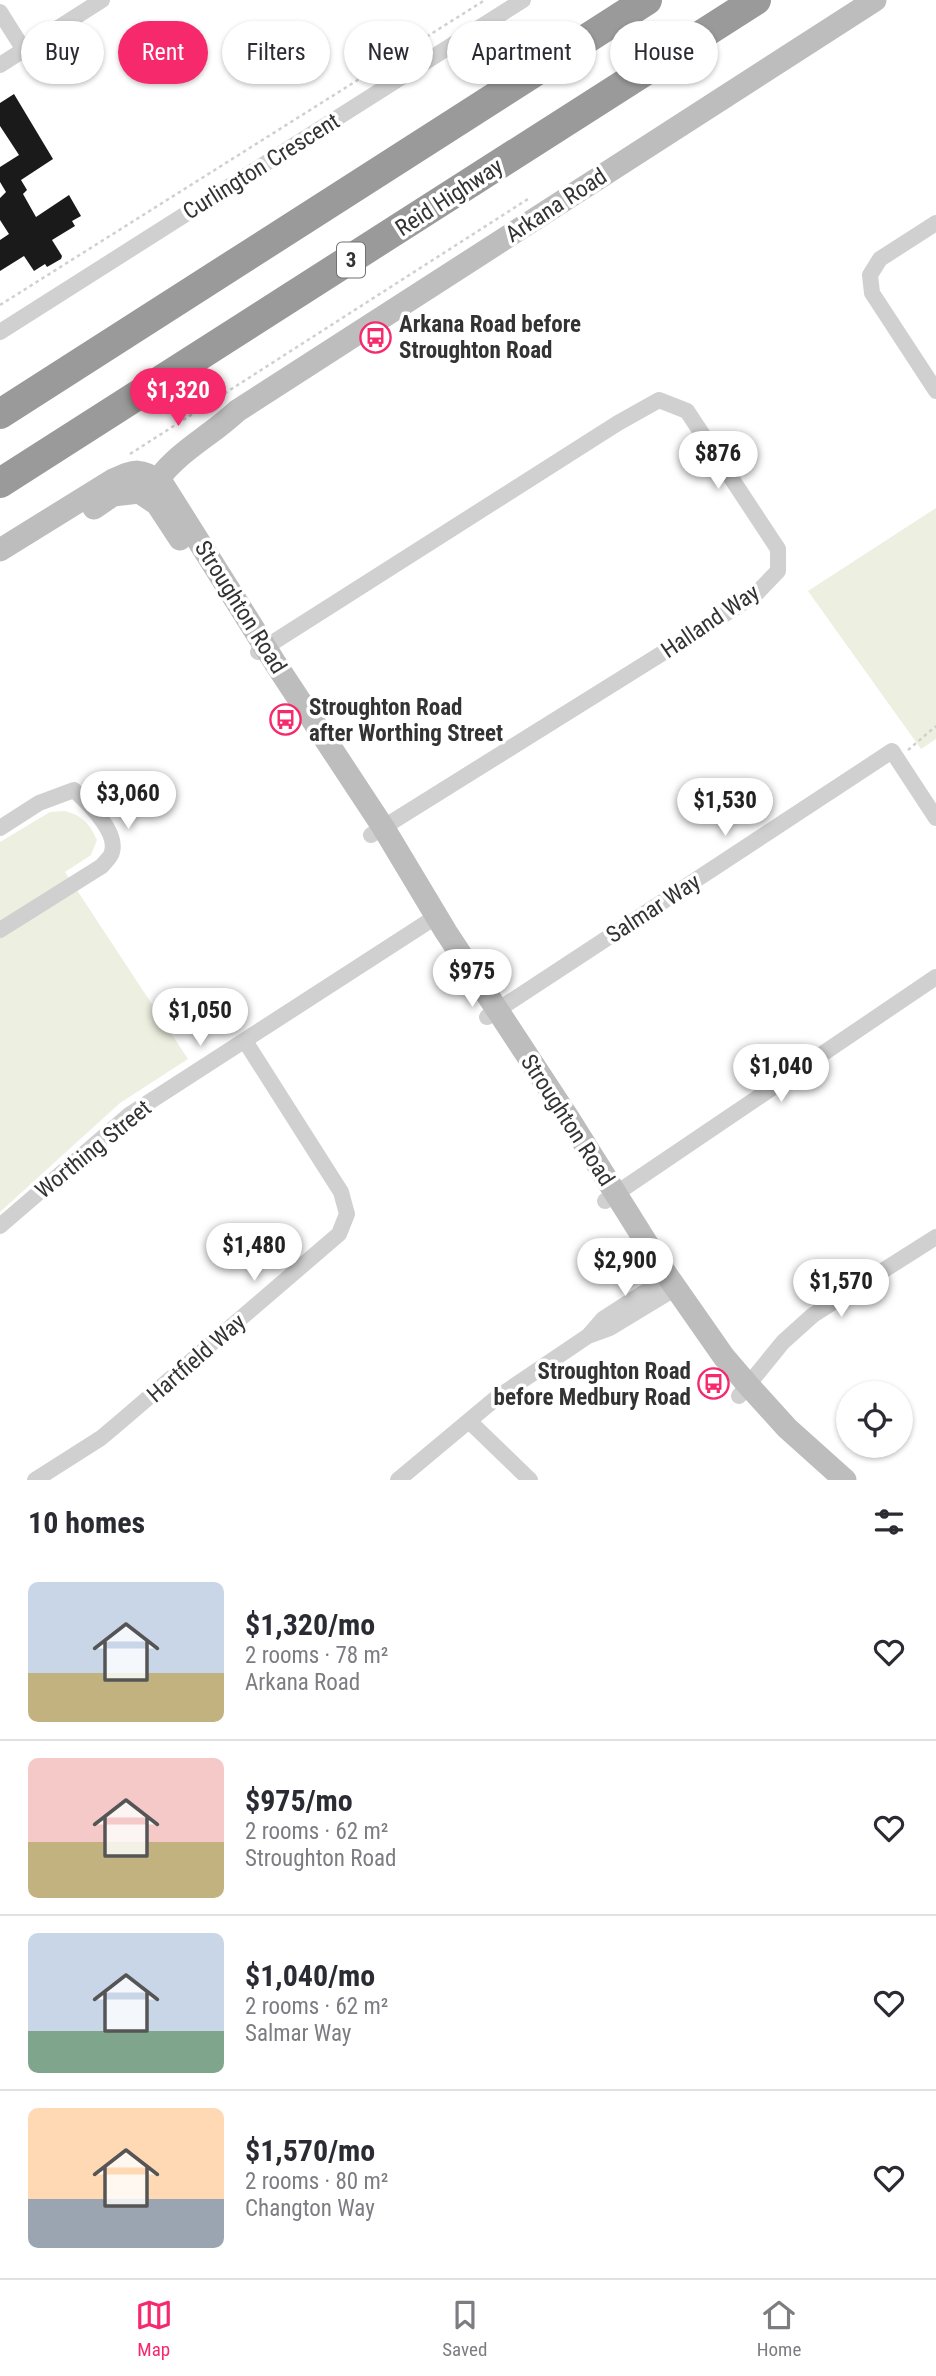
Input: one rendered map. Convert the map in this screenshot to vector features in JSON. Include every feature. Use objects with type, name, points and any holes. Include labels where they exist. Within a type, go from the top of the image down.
[{"type":"highway","points":[[0,414],[647,0]]},
{"type":"highway","name":"Reid Highway","points":[[0,483],[756,0]]},
{"type":"street","points":[[69,21],[102,0]]},
{"type":"street","name":"Curlington Crescent","points":[[0,332],[523,0]]},
{"type":"street","name":"Arkana Road","points":[[0,550],[113,480],[141,478],[186,437],[219,415],[237,411],[875,0]]},
{"type":"street","points":[[0,12],[21,45]]},
{"type":"street","points":[[0,65],[21,52]]},
{"type":"street","points":[[936,223],[880,259],[870,275],[872,293],[936,391]]},
{"type":"street","name":"Halland Way","points":[[260,650],[618,422],[659,400],[687,411],[778,548],[778,570],[754,596],[377,831]]},
{"type":"street","points":[[0,567],[141,478]]},
{"type":"street","name":"Stroughton Road","points":[[141,478],[260,650],[666,1286],[744,1391],[825,1480]]},
{"type":"street","name":"Salmar Way","points":[[493,1013],[892,751],[897,758]]},
{"type":"street","points":[[897,758],[936,818]]},
{"type":"street","points":[[0,828],[39,803],[74,790],[97,812],[112,839],[112,853],[102,866],[0,930]]},
{"type":"street","name":"Worthing Street","points":[[0,1226],[129,1115],[431,920]]},
{"type":"street","points":[[610,1198],[936,976]]},
{"type":"street","name":"Hartfield Way","points":[[35,1480],[101,1438],[339,1234],[347,1214],[341,1192],[245,1041]]},
{"type":"street","points":[[744,1391],[783,1342],[813,1315],[936,1237]]},
{"type":"street","points":[[398,1480],[495,1399],[588,1336],[610,1328],[666,1286]]},
{"type":"street","name":"Stroughton Road","points":[[744,1391],[845,1480]]},
{"type":"street","points":[[469,1421],[530,1480]]},
{"type":"path","points":[[0,305],[485,0]]},
{"type":"path","points":[[141,478],[537,194]]},
{"type":"path","points":[[897,758],[936,726]]},
{"type":"green space","points":[[936,508],[936,739],[921,749],[808,591]]},
{"type":"green space","points":[[65,811],[85,821],[97,840],[91,855],[65,872],[188,1059],[120,1103],[0,1212],[0,842],[50,812]]},
{"type":"building","points":[[14,94],[53,159],[21,180],[27,190],[23,194],[36,217],[69,195],[81,216],[72,221],[75,226],[52,240],[62,256],[61,259],[34,271],[24,256],[0,271],[0,240],[9,234],[0,220],[0,198],[6,192],[0,182],[0,167],[19,155],[0,126],[0,103]]},
{"type":"place","name":"Arkana Road before Stroughton Road","points":[[376,337]]},
{"type":"place","name":"Stroughton Road after Worthing Street","points":[[286,720]]},
{"type":"place","name":"Stroughton Road before Medbury Road","points":[[714,1384]]}]
